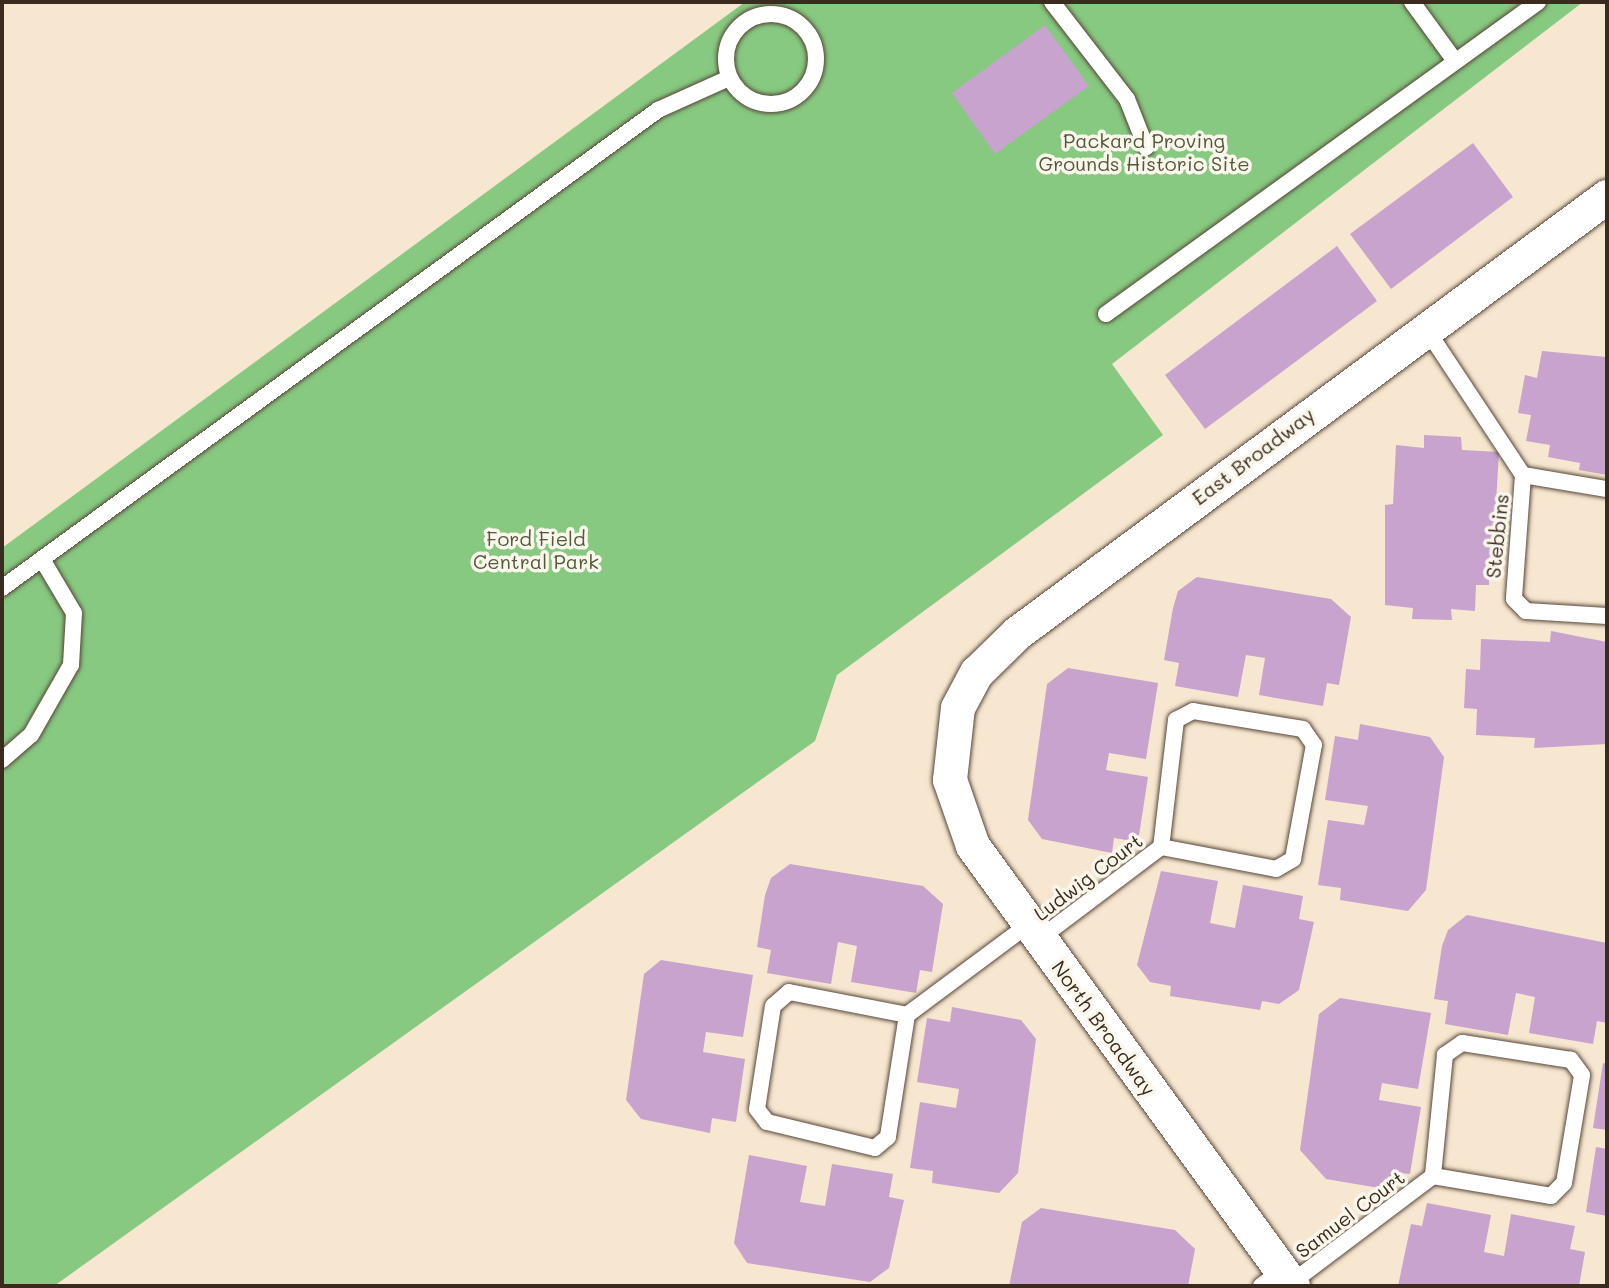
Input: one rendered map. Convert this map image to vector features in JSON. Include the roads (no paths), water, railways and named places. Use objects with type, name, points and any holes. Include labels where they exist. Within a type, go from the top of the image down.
[{"type":"street","name":"East Broadway","points":[[950,754],[967,687],[1004,645],[1424,326],[1607,197]]},
{"type":"street","name":"North Broadway","points":[[950,754],[962,826],[1282,1281]]},
{"type":"lane","points":[[1052,2],[1127,99],[1146,147]]},
{"type":"lane","points":[[1412,2],[1455,61]]},
{"type":"lane","points":[[1106,314],[1455,61],[1517,8],[1538,2]]},
{"type":"lane","points":[[795,16],[807,29],[818,57],[811,83],[791,99],[750,100],[727,79],[725,56],[752,17],[795,16]]},
{"type":"lane","points":[[2,588],[658,110],[727,79]]},
{"type":"lane","name":"Stebbins","points":[[1424,326],[1523,475],[1514,599],[1526,611],[1607,616]]},
{"type":"lane","name":"Stebbins","points":[[1523,475],[1607,489]]},
{"type":"lane","points":[[2,760],[31,735],[71,665],[74,613],[42,559]]},
{"type":"lane","name":"Ludwig Court","points":[[907,1015],[1161,847],[1276,869],[1293,859],[1314,745],[1303,729],[1193,711],[1176,720],[1161,847]]},
{"type":"lane","points":[[789,992],[907,1015],[888,1137],[875,1148],[767,1122],[757,1109],[773,1006],[789,992]]},
{"type":"lane","name":"Samuel Court","points":[[1282,1281],[1433,1176],[1551,1196],[1564,1183],[1582,1075],[1571,1060],[1462,1043],[1445,1055],[1433,1176]]},
{"type":"park label","name":"Packard Proving Grounds Historic Site","points":[[1144,152]]},
{"type":"park label","name":"Ford Field Central Park","points":[[536,550]]}]
